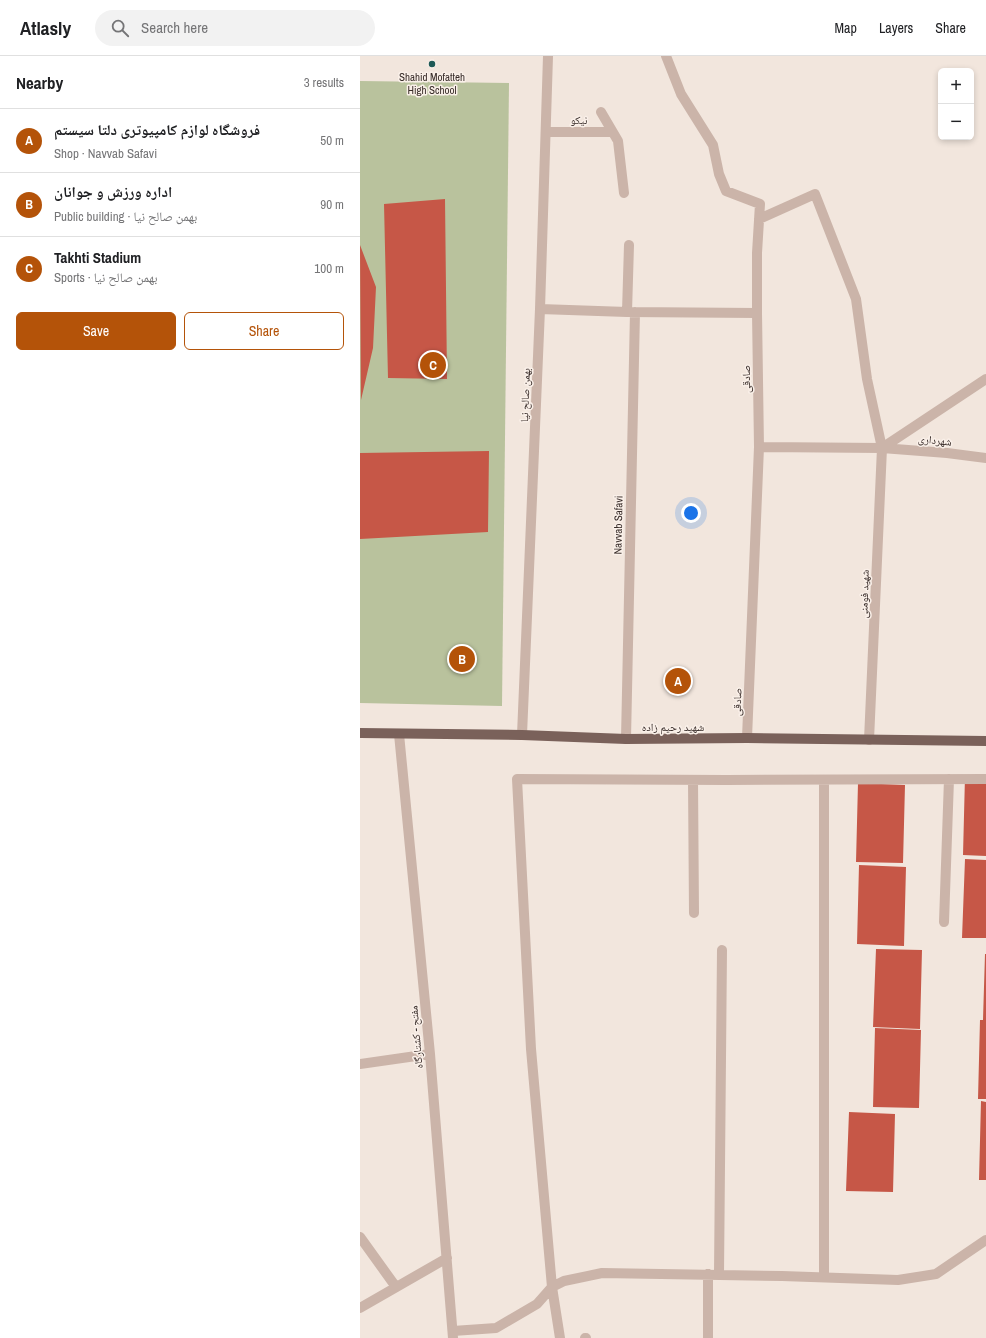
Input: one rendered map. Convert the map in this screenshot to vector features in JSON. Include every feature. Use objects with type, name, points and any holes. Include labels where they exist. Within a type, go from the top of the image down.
[{"type":"main road","name":"شهید رحیم زاده","points":[[360,733],[626,739],[747,738],[986,741]]},
{"type":"street","name":"بهمن صالح نیا","points":[[522,736],[540,309],[548,56]]},
{"type":"street","name":"صادقی","points":[[666,56],[681,94],[713,145],[719,174],[726,191],[760,204],[757,253],[759,448],[747,738]]},
{"type":"street","points":[[601,112],[618,141],[624,193]]},
{"type":"street","name":"نیکو","points":[[546,132],[612,132]]},
{"type":"street","name":"شهید فومنی","points":[[759,219],[815,194],[856,299],[867,379],[882,448],[869,740]]},
{"type":"street","name":"Navvab Safavi","points":[[626,739],[631,312],[628,245]]},
{"type":"street","points":[[540,309],[631,312],[757,313]]},
{"type":"street","points":[[882,448],[986,379]]},
{"type":"street","name":"شهرداری","points":[[759,448],[882,448],[947,453],[986,458]]},
{"type":"street","name":"مفتح - کشتارگاه","points":[[399,734],[430,1054],[453,1335]]},
{"type":"street","points":[[560,1338],[552,1287],[531,1049],[518,779],[986,779]]},
{"type":"street","points":[[944,922],[949,779]]},
{"type":"street","points":[[694,780],[694,913]]},
{"type":"street","points":[[824,780],[824,1277]]},
{"type":"street","points":[[719,1274],[722,950]]},
{"type":"street","points":[[360,1064],[430,1054]]},
{"type":"street","points":[[360,1237],[396,1287]]},
{"type":"street","points":[[453,1335],[496,1328],[538,1304],[552,1287],[564,1281],[602,1273],[719,1274],[898,1280],[936,1274],[986,1240]]},
{"type":"street","points":[[360,1308],[447,1258]]},
{"type":"street","points":[[708,1274],[708,1338]]},
{"type":"green space","points":[[360,81],[509,83],[502,706],[360,703]]},
{"type":"building","points":[[445,199],[447,379],[388,378],[384,204]]},
{"type":"building","points":[[360,245],[376,287],[373,348],[361,400]]},
{"type":"building","points":[[489,451],[488,532],[360,539],[360,453]]},
{"type":"building","points":[[965,776],[986,777],[986,856],[963,855]]},
{"type":"building","points":[[858,783],[905,785],[903,863],[856,862]]},
{"type":"building","points":[[965,859],[986,860],[986,938],[962,938]]},
{"type":"building","points":[[859,865],[906,867],[904,946],[857,944]]},
{"type":"building","points":[[876,949],[922,950],[920,1029],[873,1027]]},
{"type":"building","points":[[985,954],[986,1099],[978,1099],[980,1020],[983,1020]]},
{"type":"building","points":[[875,1028],[921,1030],[919,1108],[873,1107]]},
{"type":"building","points":[[981,1101],[986,1102],[986,1180],[979,1180]]},
{"type":"building","points":[[849,1112],[895,1114],[893,1192],[846,1191]]},
{"type":"place","name":"Shahid Mofatteh High School","points":[[432,64]]},
{"type":"place","name":"Takhti Stadium","points":[[433,365]]},
{"type":"place","name":"اداره ورزش و جوانان","points":[[462,659]]},
{"type":"place","name":"فروشگاه لوازم کامپیوتری دلتا سیستم","points":[[678,681]]}]
